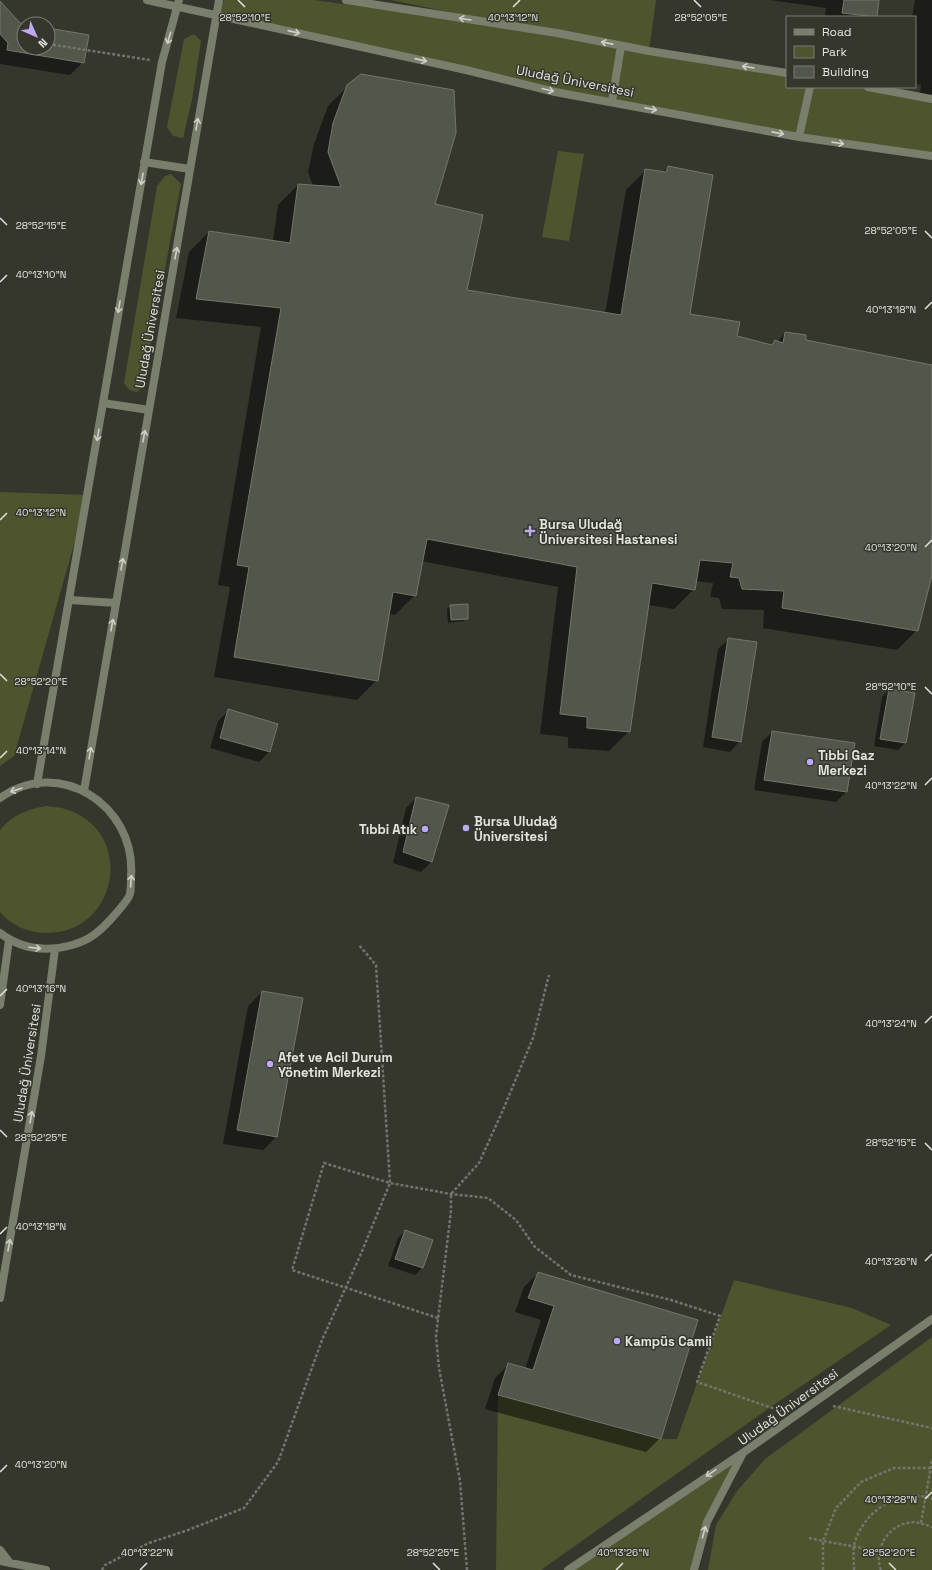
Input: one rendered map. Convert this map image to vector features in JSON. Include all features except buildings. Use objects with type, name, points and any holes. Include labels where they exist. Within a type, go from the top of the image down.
[{"type":"street","name":"Uludağ Üniversitesi","points":[[147,0],[178,3],[216,14],[466,70],[555,92],[612,101],[799,137],[932,156]]},
{"type":"street","points":[[216,14],[219,0]]},
{"type":"street","points":[[346,0],[557,33],[621,46],[786,73]]},
{"type":"street","points":[[37,784],[162,62],[178,3]]},
{"type":"street","name":"Uludağ Üniversitesi","points":[[84,792],[216,14]]},
{"type":"street","points":[[612,101],[621,46]]},
{"type":"street","points":[[799,137],[810,88]]},
{"type":"street","points":[[873,88],[932,99]]},
{"type":"street","points":[[144,162],[190,169]]},
{"type":"street","points":[[103,403],[149,410]]},
{"type":"street","points":[[70,600],[116,603]]},
{"type":"street","points":[[0,798],[10,791],[37,784],[61,783],[84,792],[104,804],[118,822],[131,853],[132,869],[130,895],[99,933],[78,943],[55,950],[32,948],[9,940],[0,933]]},
{"type":"street","points":[[0,1005],[9,940]]},
{"type":"street","name":"Uludağ Üniversitesi","points":[[0,1298],[42,1056],[55,950]]},
{"type":"street","name":"Uludağ Üniversitesi","points":[[694,1570],[707,1522],[744,1452],[932,1319]]},
{"type":"street","points":[[568,1570],[744,1452]]},
{"type":"street","points":[[0,1550],[10,1563]]},
{"type":"street","points":[[0,1561],[46,1570]]},
{"type":"path","points":[[56,45],[162,62]]},
{"type":"path","points":[[102,1570],[105,1565],[149,1543],[188,1530],[244,1508],[278,1462],[322,1340],[390,1183],[376,965],[359,945]]},
{"type":"path","points":[[467,1570],[460,1481],[439,1368],[436,1336],[451,1211],[451,1194],[479,1163],[503,1110],[533,1038],[549,975]]},
{"type":"path","points":[[438,1318],[292,1270],[324,1163],[390,1183],[451,1194],[488,1198],[516,1220],[535,1247],[571,1275],[671,1300],[720,1316],[697,1382],[795,1415]]},
{"type":"path","points":[[815,1402],[932,1428]]},
{"type":"path","points":[[921,1523],[932,1460]]},
{"type":"path","points":[[823,1570],[823,1541],[836,1508],[861,1482],[894,1468],[931,1467]]},
{"type":"path","points":[[854,1570],[854,1546],[863,1524],[880,1507],[902,1497],[926,1497],[932,1499]]},
{"type":"path","points":[[881,1570],[879,1565],[879,1552],[884,1538],[894,1528],[907,1523],[921,1523],[932,1527]]},
{"type":"path","points":[[809,1538],[879,1552]]},
{"type":"green space","points":[[224,0],[314,0],[547,32],[391,0],[656,0],[649,51],[786,73],[786,88],[873,88],[932,99],[932,156],[612,101],[216,14]]},
{"type":"green space","points":[[194,34],[201,41],[192,100],[183,138],[173,136],[167,127],[184,39]]},
{"type":"green space","points":[[558,151],[584,154],[569,241],[542,237]]},
{"type":"green space","points":[[171,174],[181,184],[144,380],[142,388],[137,392],[129,390],[124,383],[157,186],[165,176]]},
{"type":"green space","points":[[0,492],[88,495],[14,756],[0,766]]},
{"type":"green space","points":[[46,806],[68,810],[90,822],[103,839],[110,859],[110,880],[103,901],[89,917],[70,929],[39,933],[20,927],[9,921],[0,912],[0,830],[15,816],[32,809]]},
{"type":"green space","points":[[734,1280],[852,1308],[891,1325],[775,1404],[541,1570],[496,1570],[498,1395],[661,1439],[677,1439]]},
{"type":"green space","points":[[932,1337],[932,1570],[708,1570],[716,1525],[737,1491],[765,1459]]},
{"type":"green space","points":[[744,1452],[707,1522],[694,1570],[568,1570]]},
{"type":"place","name":"Bursa Uludağ Üniversitesi Hastanesi","points":[[530,531]]},
{"type":"place","name":"Tıbbi Gaz Merkezi","points":[[810,762]]},
{"type":"place","name":"Bursa Uludağ Üniversitesi","points":[[466,828]]},
{"type":"place","name":"Tıbbi Atık","points":[[425,829]]},
{"type":"place","name":"Afet ve Acil Durum Yönetim Merkezi","points":[[270,1064]]},
{"type":"place","name":"Kampüs Camii","points":[[617,1341]]}]
